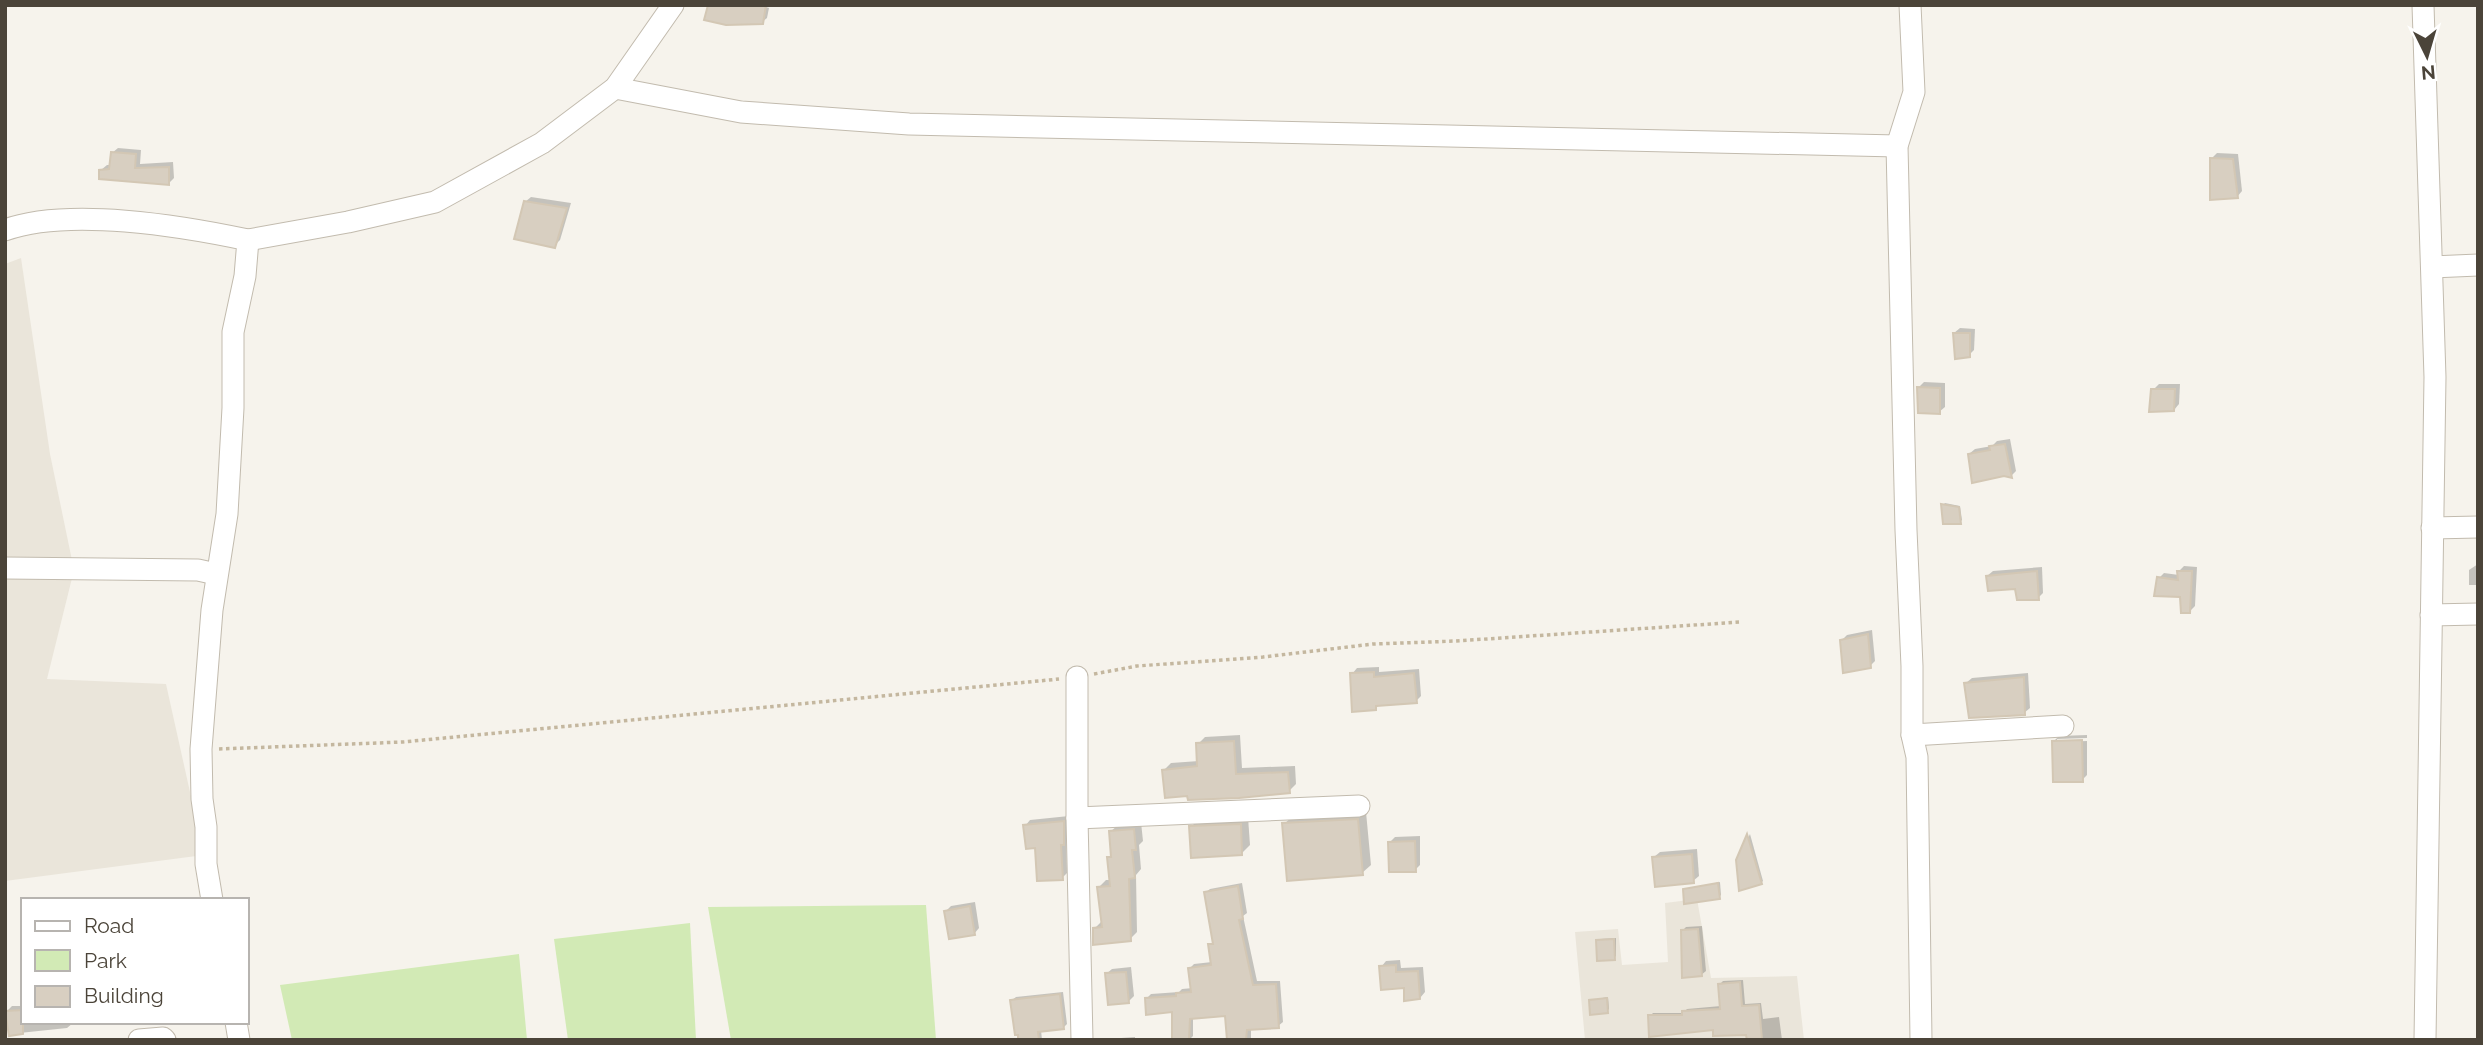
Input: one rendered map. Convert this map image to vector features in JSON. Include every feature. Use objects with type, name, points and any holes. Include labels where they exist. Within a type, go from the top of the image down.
[{"type":"street","points":[[5,230],[71,218],[197,229],[248,240],[348,222],[435,202],[542,143],[615,89],[673,5]]},
{"type":"street","points":[[1910,5],[1914,92],[1897,146],[1912,735],[1917,757],[1922,944],[1921,1040]]},
{"type":"street","points":[[2423,5],[2435,377],[2425,1040]]},
{"type":"street","points":[[615,89],[741,112],[909,124],[1897,146]]},
{"type":"street","points":[[212,898],[206,864],[201,749],[207,657],[226,514],[233,408],[233,332],[245,276],[248,240]]},
{"type":"street","points":[[2431,267],[2478,265]]},
{"type":"street","points":[[2432,528],[2478,527]]},
{"type":"street","points":[[5,568],[198,570],[216,574]]},
{"type":"street","points":[[2431,615],[2478,614]]},
{"type":"street","points":[[1077,677],[1082,1040]]},
{"type":"street","points":[[1912,735],[2063,726]]},
{"type":"street","points":[[1077,818],[1359,806]]},
{"type":"street","points":[[139,1040],[165,1040]]},
{"type":"path","points":[[201,749],[403,742],[1077,677],[1137,666],[1263,657],[1373,645],[1740,622]]},
{"type":"shaded area","points":[[21,258],[50,454],[74,570],[47,679],[166,684],[204,855],[5,881],[5,264]]},
{"type":"shaded area","points":[[1697,899],[1711,978],[1797,976],[1804,1040],[1585,1040],[1575,932],[1618,929],[1622,965],[1668,962],[1665,903]]},
{"type":"green space","points":[[926,905],[936,1040],[731,1040],[708,907]]},
{"type":"green space","points":[[690,923],[696,1040],[568,1040],[554,939]]},
{"type":"green space","points":[[519,954],[527,1040],[292,1040],[280,985]]},
{"type":"building","points":[[708,5],[766,5],[763,24],[726,25],[704,20]]},
{"type":"building","points":[[111,152],[136,154],[135,168],[169,167],[169,185],[99,179],[99,170],[109,169]]},
{"type":"building","points":[[2210,158],[2233,159],[2238,198],[2210,200]]},
{"type":"building","points":[[524,201],[567,208],[555,248],[514,239]]},
{"type":"building","points":[[1953,333],[1970,333],[1970,357],[1955,359]]},
{"type":"building","points":[[1917,387],[1940,388],[1940,414],[1918,413]]},
{"type":"building","points":[[2151,389],[2175,389],[2174,411],[2149,412]]},
{"type":"building","points":[[2005,444],[2012,478],[2004,476],[1972,483],[1968,454],[1990,450],[1989,446]]},
{"type":"building","points":[[1941,504],[1959,507],[1961,524],[1943,524]]},
{"type":"building","points":[[2037,571],[2039,600],[2017,600],[2015,589],[1988,591],[1986,576]]},
{"type":"building","points":[[2177,571],[2192,571],[2190,613],[2181,613],[2180,597],[2154,596],[2157,577],[2178,580]]},
{"type":"building","points":[[1868,634],[1871,668],[1843,673],[1840,640]]},
{"type":"building","points":[[1374,672],[1374,677],[1414,673],[1417,703],[1376,706],[1376,710],[1352,712],[1350,673]]},
{"type":"building","points":[[2024,677],[2025,715],[1969,718],[1964,683]]},
{"type":"building","points":[[2082,740],[2083,782],[2053,782],[2052,741]]},
{"type":"building","points":[[1234,741],[1236,774],[1288,772],[1290,793],[1239,798],[1165,798],[1162,770],[1197,766],[1196,743]]},
{"type":"building","points":[[1358,819],[1363,875],[1287,881],[1282,823]]},
{"type":"building","points":[[1064,821],[1064,845],[1061,845],[1063,880],[1037,881],[1035,848],[1026,849],[1023,825]]},
{"type":"building","points":[[1241,824],[1242,855],[1191,858],[1189,826]]},
{"type":"building","points":[[1134,829],[1136,850],[1132,850],[1135,878],[1129,879],[1131,941],[1093,945],[1093,928],[1102,927],[1097,887],[1110,886],[1107,857],[1111,857],[1109,831]]},
{"type":"building","points":[[1747,834],[1762,884],[1739,891],[1736,860]]},
{"type":"building","points":[[1415,841],[1416,872],[1389,872],[1388,842]]},
{"type":"building","points":[[1692,854],[1694,883],[1655,887],[1652,857]]},
{"type":"building","points":[[1718,883],[1720,899],[1684,904],[1683,889]]},
{"type":"building","points":[[1238,886],[1243,919],[1239,920],[1253,985],[1276,984],[1279,1028],[1247,1030],[1246,1040],[1227,1040],[1225,1016],[1190,1019],[1189,1040],[1172,1040],[1172,1012],[1146,1015],[1145,998],[1191,992],[1188,968],[1211,965],[1208,944],[1213,944],[1204,892]]},
{"type":"building","points":[[970,906],[975,935],[949,939],[944,911]]},
{"type":"building","points":[[1698,929],[1702,976],[1682,978],[1681,930]]},
{"type":"building","points":[[1614,939],[1615,960],[1597,961],[1596,940]]},
{"type":"building","points":[[1396,965],[1396,972],[1418,971],[1420,999],[1404,1001],[1404,988],[1381,990],[1379,966]]},
{"type":"building","points":[[1126,972],[1129,1003],[1108,1005],[1105,973]]},
{"type":"building","points":[[1740,982],[1742,1006],[1759,1005],[1762,1040],[1747,1040],[1746,1035],[1713,1036],[1713,1030],[1649,1037],[1648,1015],[1682,1015],[1682,1011],[1720,1009],[1718,984]]},
{"type":"building","points":[[1060,994],[1064,1029],[1038,1032],[1039,1040],[1018,1040],[1010,1000]]},
{"type":"building","points":[[1607,998],[1608,1013],[1590,1015],[1589,1000]]},
{"type":"building","points":[[21,1010],[23,1034],[9,1036],[5,1011]]}]
